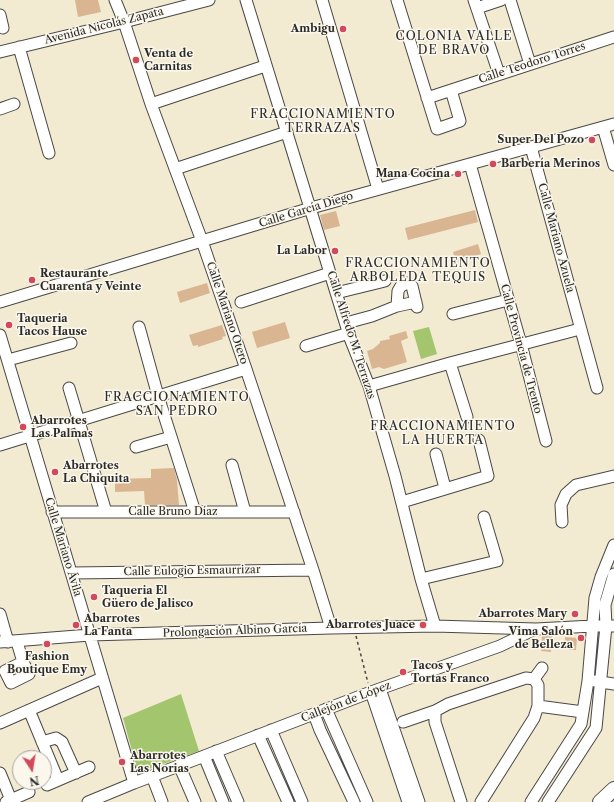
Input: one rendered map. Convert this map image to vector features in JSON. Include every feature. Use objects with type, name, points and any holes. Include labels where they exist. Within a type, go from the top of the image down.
[{"type":"main road","points":[[600,802],[614,789]]},
{"type":"street","name":"Calle Mariano Otero","points":[[115,0],[246,369],[331,628]]},
{"type":"street","name":"Avenida Nicolás Zapata","points":[[0,52],[124,22],[181,4],[209,0]]},
{"type":"street","name":"Calle Alfredo M. Terrazas","points":[[246,0],[265,66],[311,208],[347,328],[369,386],[435,626]]},
{"type":"street","points":[[322,0],[378,188]]},
{"type":"street","points":[[397,0],[437,129],[460,121],[451,90]]},
{"type":"street","points":[[499,74],[476,4],[502,0]]},
{"type":"street","points":[[510,0],[530,64]]},
{"type":"street","points":[[0,15],[3,28]]},
{"type":"street","name":"Calle Teodoro Torres","points":[[427,98],[614,37]]},
{"type":"street","points":[[19,47],[49,153]]},
{"type":"street","points":[[151,104],[265,66]]},
{"type":"street","points":[[0,109],[14,104]]},
{"type":"street","points":[[609,126],[614,165]]},
{"type":"street","name":"Calle García Diego","points":[[0,302],[378,188],[609,126]]},
{"type":"street","points":[[175,169],[287,132]]},
{"type":"street","name":"Calle Mariano Azuela","points":[[531,147],[597,388]]},
{"type":"street","name":"Calle Provincia de Trento","points":[[470,164],[521,344],[546,441]]},
{"type":"street","points":[[241,302],[330,273]]},
{"type":"street","points":[[336,293],[385,281]]},
{"type":"street","points":[[306,346],[397,306],[417,305],[412,286],[407,283],[401,286],[398,291],[397,306]]},
{"type":"street","points":[[453,314],[508,300]]},
{"type":"street","points":[[139,327],[158,396],[195,512]]},
{"type":"street","points":[[369,386],[580,329]]},
{"type":"street","name":"Calle Mariano Ávila","points":[[0,335],[134,782]]},
{"type":"street","points":[[8,360],[71,343]]},
{"type":"street","points":[[450,363],[467,416]]},
{"type":"street","points":[[0,445],[246,369]]},
{"type":"street","points":[[69,388],[106,512]]},
{"type":"street","points":[[136,447],[172,437]]},
{"type":"street","points":[[402,502],[488,476],[479,440]]},
{"type":"street","points":[[436,454],[445,488]]},
{"type":"street","points":[[232,465],[245,512]]},
{"type":"street","points":[[562,522],[561,505],[566,494],[576,484],[614,476]]},
{"type":"street","name":"Calle Bruno Díaz","points":[[52,512],[294,512]]},
{"type":"street","points":[[421,579],[497,560],[484,517]]},
{"type":"street","points":[[531,802],[581,724],[588,680],[595,598],[601,577],[614,545]]},
{"type":"street","name":"Calle Eulogio Esmaurrizar","points":[[71,573],[313,570]]},
{"type":"street","points":[[548,802],[596,728],[601,682],[610,626],[605,605],[614,574]]},
{"type":"street","points":[[0,614],[8,642],[23,662]]},
{"type":"street","name":"Prolongación Albino García","points":[[8,642],[90,635],[331,628],[435,626],[536,629],[610,626]]},
{"type":"street","points":[[499,628],[501,633],[500,646]]},
{"type":"street","name":"Callejón de López","points":[[88,802],[134,782],[270,730],[500,646],[536,629]]},
{"type":"street","points":[[534,679],[542,668]]},
{"type":"street","points":[[0,723],[102,678]]},
{"type":"street","points":[[403,722],[435,711],[448,704],[526,678],[534,679],[538,685],[538,706],[534,718],[481,802]]},
{"type":"street","points":[[588,680],[614,684]]},
{"type":"street","points":[[375,691],[408,802]]},
{"type":"street","points":[[375,691],[419,802]]},
{"type":"street","points":[[538,706],[583,712]]},
{"type":"street","points":[[326,709],[367,802]]},
{"type":"street","points":[[29,710],[42,742],[52,782],[89,767]]},
{"type":"street","points":[[435,711],[435,722],[461,802]]},
{"type":"street","points":[[314,714],[337,768],[354,802]]},
{"type":"street","points":[[270,730],[302,802]]},
{"type":"street","points":[[258,735],[286,799],[297,790]]},
{"type":"street","points":[[42,742],[56,738],[62,742],[76,773]]},
{"type":"street","points":[[216,751],[238,802]]},
{"type":"street","points":[[204,756],[223,802]]},
{"type":"street","points":[[337,768],[349,762]]},
{"type":"street","points":[[179,765],[195,802]]},
{"type":"street","points":[[0,774],[9,801],[29,792]]},
{"type":"street","points":[[152,776],[162,802]]},
{"type":"path","points":[[354,628],[375,691]]},
{"type":"green space","points":[[429,327],[437,354],[421,359],[413,331]]},
{"type":"green space","points":[[181,694],[199,751],[138,773],[123,718]]},
{"type":"building","points":[[75,0],[98,0],[101,12],[78,17]]},
{"type":"building","points":[[475,210],[478,222],[408,240],[405,228]]},
{"type":"building","points":[[336,211],[340,226],[324,230],[320,215]]},
{"type":"building","points":[[478,244],[481,254],[456,262],[453,252]]},
{"type":"building","points":[[207,283],[210,293],[180,303],[177,292]]},
{"type":"building","points":[[285,322],[290,338],[257,348],[252,332]]},
{"type":"building","points":[[222,325],[226,336],[222,337],[223,339],[198,347],[198,345],[193,346],[189,335]]},
{"type":"building","points":[[406,331],[408,338],[401,341],[407,362],[384,369],[379,367],[372,369],[367,351],[373,349],[380,343],[380,341],[390,339],[389,336]]},
{"type":"building","points":[[174,468],[177,480],[179,505],[145,505],[144,491],[115,492],[115,479],[151,478],[151,469]]},
{"type":"building","points":[[552,635],[551,652],[541,651],[542,636]]},
{"type":"building","points":[[565,637],[577,638],[576,650],[569,650],[569,646],[565,646]]},
{"type":"place","name":"Ambigu","points":[[343,29]]},
{"type":"place","name":"Venta de Carnitas","points":[[136,60]]},
{"type":"place","name":"Super Del Pozo","points":[[592,140]]},
{"type":"place","name":"Barbería Merinos","points":[[493,164]]},
{"type":"place","name":"Mana Cocina","points":[[458,174]]},
{"type":"place","name":"La Labor","points":[[335,251]]},
{"type":"place","name":"Restaurante Cuarenta y Veinte","points":[[32,280]]},
{"type":"place","name":"Taqueria Tacos Hause","points":[[9,325]]},
{"type":"place","name":"Abarrotes Las Palmas","points":[[23,427]]},
{"type":"place","name":"Abarrotes La Chiquita","points":[[55,472]]},
{"type":"place","name":"Taqueria El Güero de Jalisco","points":[[94,597]]},
{"type":"place","name":"Abarrotes Mary","points":[[575,614]]},
{"type":"place","name":"Abarrotes La Fanta","points":[[76,625]]},
{"type":"place","name":"Abarrotes Juace","points":[[423,625]]},
{"type":"place","name":"Vima Salón de Belleza","points":[[581,638]]},
{"type":"place","name":"Fashion Boutique Emy","points":[[47,644]]},
{"type":"place","name":"Tacos y Tortas Franco","points":[[403,672]]},
{"type":"place","name":"Abarrotes Las Norias","points":[[122,762]]},
{"type":"district","name":"COLONIA VALLE DE BRAVO","points":[[454,44]]},
{"type":"district","name":"FRACCIONAMIENTO TERRAZAS","points":[[323,122]]},
{"type":"district","name":"FRACCIONAMIENTO ARBOLEDA TEQUIS","points":[[418,271]]},
{"type":"district","name":"FRACCIONAMIENTO SAN PEDRO","points":[[177,405]]},
{"type":"district","name":"FRACCIONAMIENTO LA HUERTA","points":[[443,434]]}]
